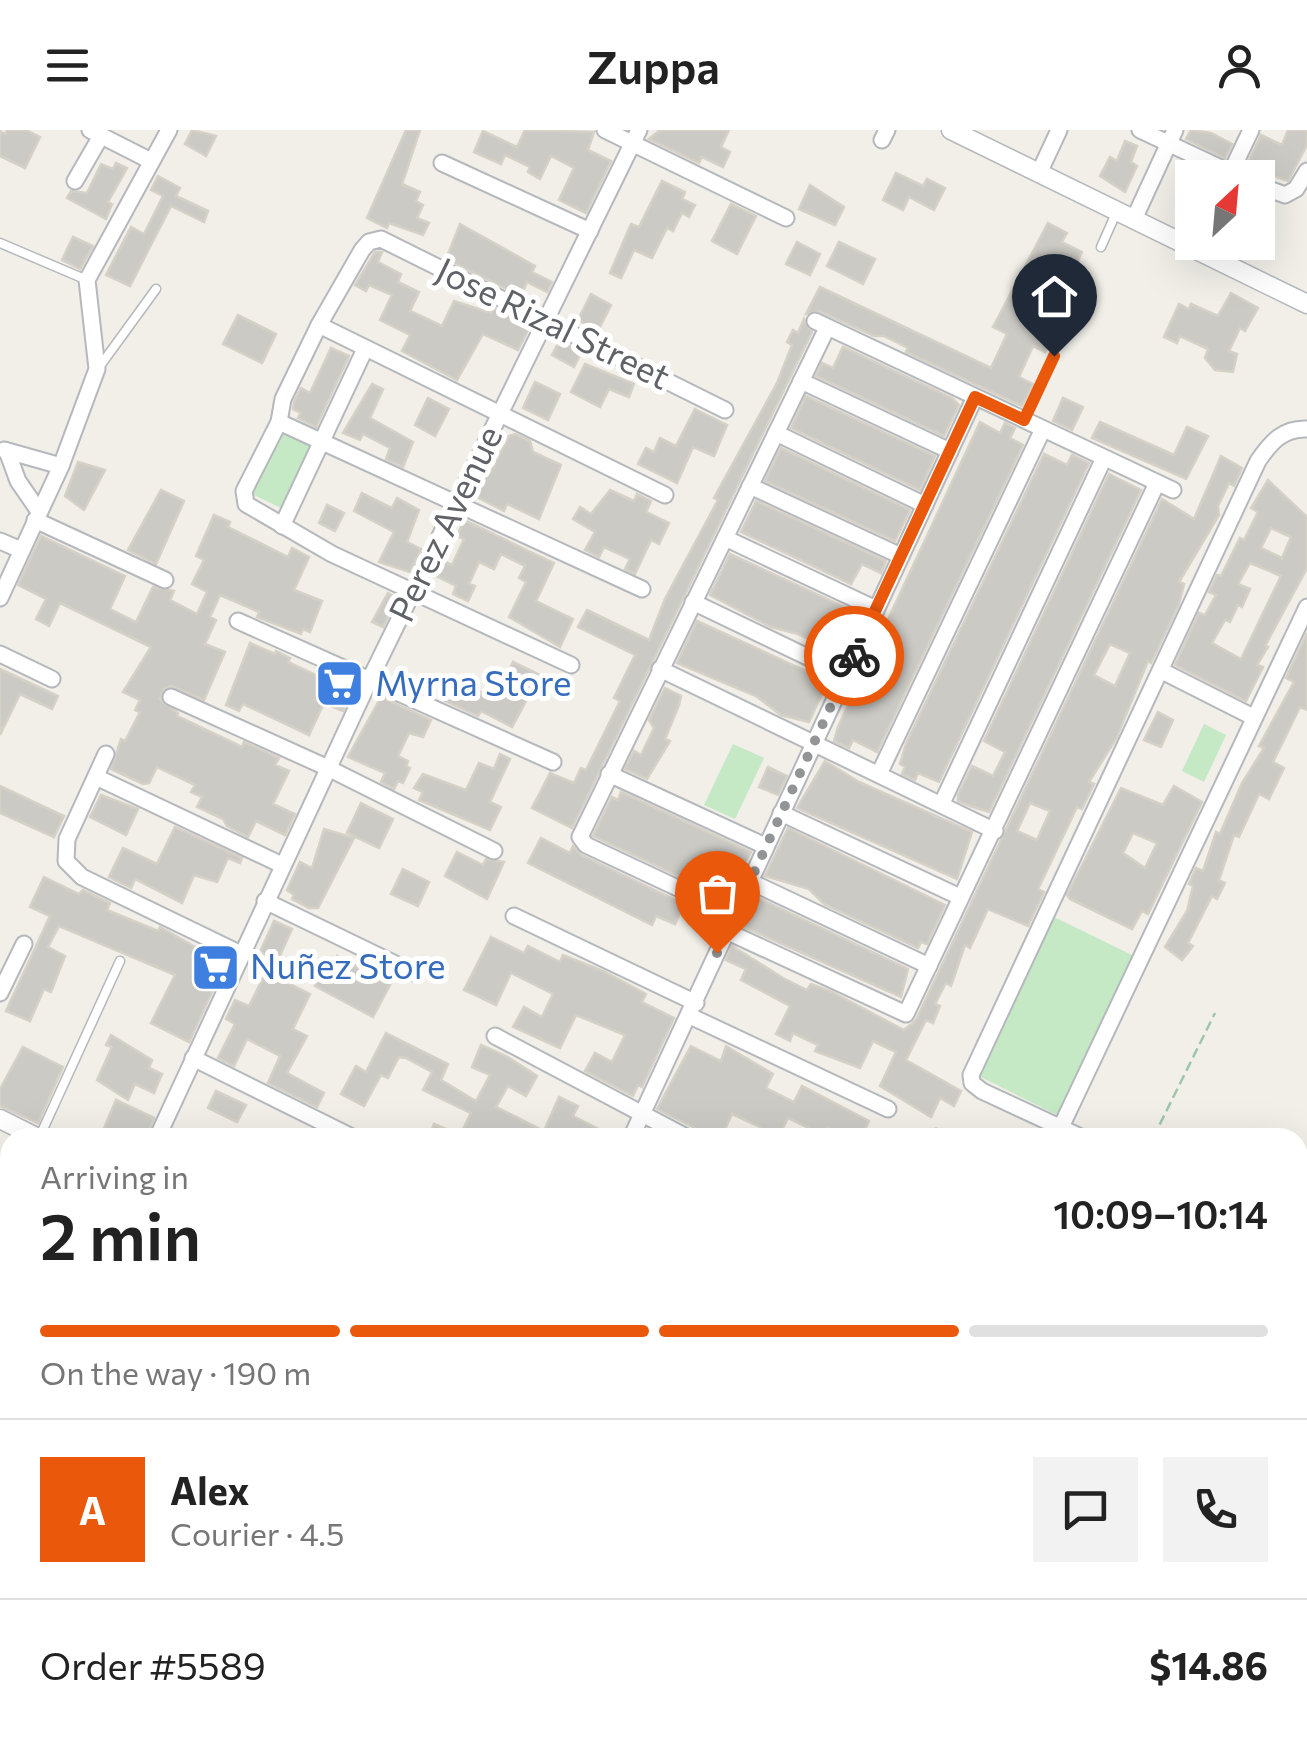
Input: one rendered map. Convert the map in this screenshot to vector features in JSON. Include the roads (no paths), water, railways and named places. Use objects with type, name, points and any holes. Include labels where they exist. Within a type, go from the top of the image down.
[{"type":"street","points":[[0,598],[61,466],[97,370],[87,280],[169,130]]},
{"type":"street","points":[[605,130],[636,137],[786,218]]},
{"type":"street","points":[[952,130],[1307,304]]},
{"type":"street","points":[[1039,173],[1059,130]]},
{"type":"street","points":[[1140,130],[1171,138],[1210,160]]},
{"type":"street","points":[[1241,160],[1252,130]]},
{"type":"street","points":[[76,181],[96,133],[151,161]]},
{"type":"street","name":"Perez Avenue","points":[[162,1128],[369,680],[636,137]]},
{"type":"street","points":[[1126,215],[1171,138]]},
{"type":"street","points":[[442,163],[590,231]]},
{"type":"street","points":[[1275,193],[1290,193],[1307,171]]},
{"type":"street","name":"Jose Rizal Street","points":[[318,324],[362,250],[381,238],[725,410]]},
{"type":"street","points":[[571,665],[413,592],[250,508],[244,496],[280,422],[283,399],[318,324],[665,494]]},
{"type":"street","points":[[733,914],[582,841],[583,827],[802,381],[821,324],[1173,490]]},
{"type":"street","points":[[282,526],[366,349]]},
{"type":"street","points":[[802,381],[950,451]]},
{"type":"street","points":[[636,1128],[975,397]]},
{"type":"street","points":[[280,422],[642,590]]},
{"type":"street","points":[[879,774],[1043,429]]},
{"type":"street","points":[[1307,429],[1289,430],[1258,461],[971,1075],[972,1083],[982,1091],[1062,1128],[1307,607]]},
{"type":"street","points":[[776,433],[925,506]]},
{"type":"street","points":[[4,450],[61,466]]},
{"type":"street","points":[[4,450],[36,515],[165,580]]},
{"type":"street","points":[[942,803],[1104,458]]},
{"type":"street","points":[[726,930],[902,1016],[994,831],[1157,482]]},
{"type":"street","points":[[750,486],[901,556]]},
{"type":"street","points":[[724,538],[876,610]]},
{"type":"street","points":[[0,541],[22,550]]},
{"type":"street","points":[[693,602],[845,675]]},
{"type":"street","points":[[238,621],[553,762]]},
{"type":"street","points":[[0,654],[52,678]]},
{"type":"street","points":[[660,669],[994,831]]},
{"type":"street","points":[[1162,671],[1253,718]]},
{"type":"street","points":[[170,698],[328,768],[494,850]]},
{"type":"street","points":[[106,754],[67,839],[64,851],[73,870],[241,954]]},
{"type":"street","points":[[609,774],[766,846]]},
{"type":"street","points":[[96,777],[282,865]]},
{"type":"street","points":[[781,813],[960,897]]},
{"type":"street","points":[[749,881],[929,966]]},
{"type":"street","points":[[266,900],[414,973]]},
{"type":"street","points":[[514,916],[888,1109]]},
{"type":"street","points":[[0,993],[24,944]]},
{"type":"street","points":[[495,1036],[667,1128]]},
{"type":"street","points":[[193,1058],[334,1128]]},
{"type":"lane","points":[[1101,247],[1126,215]]},
{"type":"lane","points":[[0,243],[87,280]]},
{"type":"lane","points":[[97,370],[156,289]]},
{"type":"lane","points":[[1024,420],[1054,356]]},
{"type":"lane","points":[[43,1128],[120,961]]},
{"type":"place","name":"Myrna Store","points":[[340,684]]},
{"type":"place","name":"Nuñez Store","points":[[215,967]]}]
